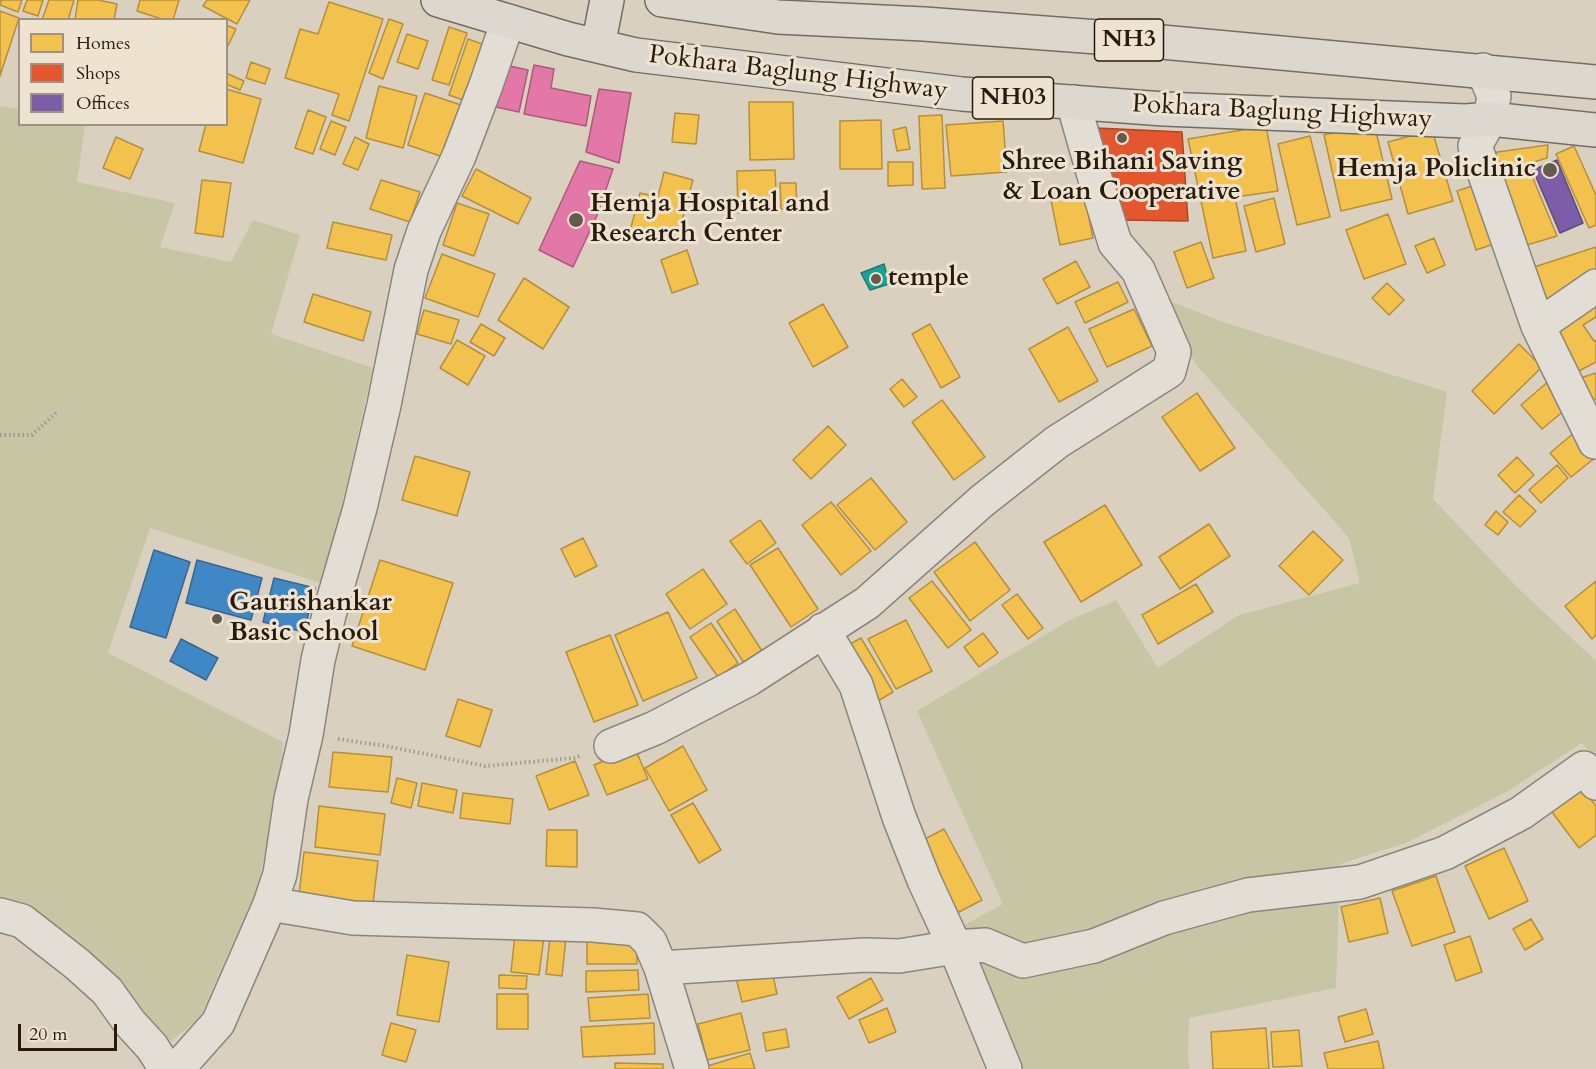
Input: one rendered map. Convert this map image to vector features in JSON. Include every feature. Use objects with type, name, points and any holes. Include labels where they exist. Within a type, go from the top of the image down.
[{"type":"highway","name":"Pokhara Baglung Highway","points":[[438,0],[636,55],[962,94],[1164,109],[1466,121],[1490,119],[1596,130]]},
{"type":"highway","points":[[598,46],[607,0]]},
{"type":"highway","name":"NH3","points":[[662,0],[778,17],[847,10],[1596,82]]},
{"type":"street","points":[[177,1069],[218,1023],[270,904],[280,874],[291,800],[306,735],[318,660],[360,508],[384,405],[411,270],[424,231],[459,156],[508,21]]},
{"type":"street","points":[[1483,70],[1494,96],[1490,119],[1475,146],[1538,326],[1595,442]]},
{"type":"street","points":[[611,746],[655,728],[749,679],[867,603],[982,501],[1057,442],[1169,370],[1174,352],[1138,270],[1115,243],[1073,102]]},
{"type":"street","points":[[1538,326],[1596,286]]},
{"type":"street","points":[[822,630],[856,685],[899,817],[1005,1069]]},
{"type":"street","points":[[661,968],[865,955],[899,956],[955,947],[985,945],[1023,961],[1094,946],[1164,918],[1248,896],[1360,882],[1445,853],[1521,813],[1584,768],[1596,783]]},
{"type":"street","points":[[270,904],[353,918],[593,925],[636,930],[650,942],[661,968],[692,1069]]},
{"type":"street","points":[[0,915],[22,921],[77,963],[107,992],[152,1047],[166,1069]]},
{"type":"path","points":[[0,435],[32,435],[56,413]]},
{"type":"path","points":[[306,735],[386,746],[486,766],[574,758],[611,746]]},
{"type":"green space","points":[[0,106],[18,109],[18,126],[85,126],[77,182],[175,203],[160,247],[231,262],[253,220],[300,235],[271,334],[373,368],[324,584],[150,528],[108,653],[283,742],[278,792],[258,886],[199,1019],[171,1041],[85,948],[31,910],[0,901]]},
{"type":"green space","points":[[1154,295],[1223,322],[1447,392],[1433,499],[1515,585],[1596,661],[1596,761],[1582,743],[1508,791],[1406,843],[1340,864],[1336,988],[1189,1018],[1188,1059],[1190,1069],[1004,1069],[944,936],[1003,904],[917,711],[1068,621],[1116,600],[1158,668],[1239,615],[1360,583],[1349,538],[1198,367]]},
{"type":"building: Homes","points":[[1,0],[22,0],[18,12],[0,5]]},
{"type":"building: Homes","points":[[27,0],[43,0],[38,16],[23,11]]},
{"type":"building: Homes","points":[[49,0],[74,0],[69,18],[43,18]]},
{"type":"building: Homes","points":[[78,0],[98,0],[117,4],[114,18],[75,18]]},
{"type":"building: Homes","points":[[140,0],[179,0],[174,18],[159,18],[137,11]]},
{"type":"building: Homes","points":[[207,0],[250,0],[237,24],[203,6]]},
{"type":"building: Homes","points":[[329,2],[383,19],[349,121],[332,115],[339,94],[285,78],[300,29],[318,34]]},
{"type":"building: Homes","points":[[0,11],[19,18],[0,76]]},
{"type":"building: Homes","points":[[389,19],[403,24],[383,79],[369,73]]},
{"type":"building: Homes","points":[[228,26],[236,29],[228,46]]},
{"type":"building: Homes","points":[[449,27],[467,33],[449,85],[432,80]]},
{"type":"building: Homes","points":[[407,34],[428,41],[418,69],[397,62]]},
{"type":"building: Homes","points":[[468,39],[485,45],[466,101],[449,95]]},
{"type":"building: Homes","points":[[251,62],[270,69],[265,84],[246,78]]},
{"type":"building: Homes","points":[[228,74],[244,81],[240,90],[228,85]]},
{"type":"building: Homes","points":[[379,86],[417,96],[403,148],[366,138]]},
{"type":"building: Homes","points":[[228,90],[261,99],[243,163],[199,151],[205,126],[228,126]]},
{"type":"building: Homes","points":[[425,93],[461,105],[443,157],[408,145]]},
{"type":"building: Homes","points":[[749,102],[793,102],[794,159],[750,160]]},
{"type":"building: Homes","points":[[308,110],[326,117],[313,154],[295,148]]},
{"type":"building: Homes","points":[[675,113],[699,115],[696,144],[672,142]]},
{"type":"building: Homes","points":[[942,115],[945,188],[922,189],[919,116]]},
{"type":"building: Homes","points":[[881,120],[882,169],[840,169],[840,121]]},
{"type":"building: Homes","points":[[331,121],[346,127],[335,155],[320,149]]},
{"type":"building: Homes","points":[[1003,121],[1007,172],[951,176],[946,125]]},
{"type":"building: Homes","points":[[1374,123],[1392,199],[1341,211],[1324,135]]},
{"type":"building: Homes","points":[[1266,126],[1278,191],[1235,197],[1246,251],[1213,258],[1188,139]]},
{"type":"building: Homes","points":[[906,127],[910,149],[897,151],[893,130]]},
{"type":"building: Homes","points":[[1432,130],[1453,201],[1408,214],[1388,142]]},
{"type":"building: Homes","points":[[1310,136],[1330,217],[1297,225],[1278,144]]},
{"type":"building: Homes","points":[[116,137],[143,149],[130,179],[103,168]]},
{"type":"building: Homes","points":[[355,137],[369,144],[358,170],[343,164]]},
{"type":"building: Homes","points":[[1548,145],[1547,158],[1527,164],[1557,236],[1520,247],[1483,154]]},
{"type":"building: Homes","points":[[1574,146],[1596,195],[1596,225],[1589,228],[1556,154]]},
{"type":"building: Homes","points":[[888,162],[913,162],[913,185],[888,186]]},
{"type":"building: Homes","points":[[476,169],[531,198],[518,224],[462,196]]},
{"type":"building: Homes","points":[[775,170],[777,211],[738,213],[737,171]]},
{"type":"building: Homes","points":[[664,172],[693,180],[676,243],[630,231],[640,193],[658,197]]},
{"type":"building: Homes","points":[[202,180],[231,183],[223,237],[195,233]]},
{"type":"building: Homes","points":[[381,180],[420,192],[410,222],[370,209]]},
{"type":"building: Homes","points":[[780,183],[796,183],[797,209],[781,209]]},
{"type":"building: Homes","points":[[1481,183],[1500,242],[1476,250],[1457,191]]},
{"type":"building: Homes","points":[[1083,188],[1093,238],[1060,245],[1050,195]]},
{"type":"building: Homes","points":[[1274,198],[1285,244],[1256,252],[1244,206]]},
{"type":"building: Homes","points":[[457,203],[489,214],[474,256],[443,245]]},
{"type":"building: Homes","points":[[1388,214],[1406,264],[1364,279],[1346,230]]},
{"type":"building: Homes","points":[[333,222],[392,235],[386,260],[327,248]]},
{"type":"building: Homes","points":[[1434,238],[1445,265],[1427,273],[1415,246]]},
{"type":"building: Homes","points":[[1201,242],[1214,278],[1187,288],[1174,252]]},
{"type":"building: Homes","points":[[1596,247],[1596,280],[1546,317],[1525,270]]},
{"type":"building: Homes","points":[[687,250],[698,284],[672,293],[661,260]]},
{"type":"building: Homes","points":[[442,254],[495,274],[478,317],[425,298]]},
{"type":"building: Homes","points":[[1076,261],[1090,287],[1057,304],[1043,279]]},
{"type":"building: Homes","points":[[524,278],[569,307],[543,349],[498,320]]},
{"type":"building: Homes","points":[[1118,282],[1128,302],[1085,323],[1075,302]]},
{"type":"building: Homes","points":[[1387,283],[1404,300],[1389,315],[1372,298]]},
{"type":"building: Homes","points":[[1596,292],[1596,317],[1583,325],[1594,341],[1596,340],[1596,362],[1579,371],[1549,322]]},
{"type":"building: Homes","points":[[313,294],[371,312],[363,341],[304,322]]},
{"type":"building: Homes","points":[[823,304],[848,347],[813,367],[789,323]]},
{"type":"building: Homes","points":[[1134,309],[1152,346],[1107,367],[1089,329]]},
{"type":"building: Homes","points":[[424,310],[459,320],[451,344],[417,334]]},
{"type":"building: Homes","points":[[481,324],[505,338],[494,356],[470,342]]},
{"type":"building: Homes","points":[[930,324],[960,377],[941,388],[912,334]]},
{"type":"building: Homes","points":[[1068,327],[1098,381],[1059,402],[1029,349]]},
{"type":"building: Homes","points":[[457,340],[485,356],[468,385],[440,368]]},
{"type":"building: Homes","points":[[1519,344],[1542,367],[1494,414],[1472,391]]},
{"type":"building: Homes","points":[[1596,373],[1596,399],[1583,403],[1574,380]]},
{"type":"building: Homes","points":[[902,379],[917,397],[904,407],[890,389]]},
{"type":"building: Homes","points":[[1550,380],[1571,405],[1542,429],[1521,405]]},
{"type":"building: Homes","points":[[1197,393],[1235,448],[1200,471],[1162,417]]},
{"type":"building: Homes","points":[[942,400],[985,457],[954,480],[912,422]]},
{"type":"building: Homes","points":[[828,426],[846,445],[811,479],[793,460]]},
{"type":"building: Homes","points":[[1575,432],[1596,457],[1571,477],[1550,453]]},
{"type":"building: Homes","points":[[415,456],[470,472],[457,516],[402,500]]},
{"type":"building: Homes","points":[[1517,457],[1534,475],[1515,493],[1498,475]]},
{"type":"building: Homes","points":[[1557,465],[1568,478],[1541,503],[1529,490]]},
{"type":"building: Homes","points":[[871,478],[907,522],[875,550],[837,505]]},
{"type":"building: Homes","points":[[1519,495],[1536,511],[1520,527],[1503,512]]},
{"type":"building: Homes","points":[[831,502],[871,551],[841,575],[802,525]]},
{"type":"building: Homes","points":[[1105,505],[1142,565],[1081,602],[1044,542]]},
{"type":"building: Homes","points":[[1496,511],[1508,522],[1498,535],[1485,525]]},
{"type":"building: Homes","points":[[760,520],[776,543],[747,564],[730,541]]},
{"type":"building: Homes","points":[[1209,524],[1230,556],[1180,589],[1159,557]]},
{"type":"building: Homes","points":[[1313,531],[1343,560],[1309,595],[1279,566]]},
{"type":"building: Homes","points":[[583,538],[597,566],[575,577],[561,549]]},
{"type":"building: Homes","points":[[975,542],[1010,590],[970,621],[934,572]]},
{"type":"building: Homes","points":[[778,548],[818,609],[791,627],[750,565]]},
{"type":"building: Homes","points":[[380,560],[453,583],[425,670],[352,646]]},
{"type":"building: Homes","points":[[703,569],[727,604],[690,629],[666,594]]},
{"type":"building: Homes","points":[[932,581],[971,630],[948,648],[909,598]]},
{"type":"building: Homes","points":[[1596,581],[1596,635],[1592,639],[1565,606]]},
{"type":"building: Homes","points":[[1196,584],[1213,612],[1158,644],[1142,615]]},
{"type":"building: Homes","points":[[1017,594],[1043,628],[1028,639],[1002,605]]},
{"type":"building: Homes","points":[[735,609],[762,651],[744,663],[717,621]]},
{"type":"building: Homes","points":[[668,612],[697,678],[643,701],[615,635]]},
{"type":"building: Homes","points":[[906,620],[932,671],[896,689],[868,639]]},
{"type":"building: Homes","points":[[711,623],[738,663],[718,677],[690,637]]},
{"type":"building: Homes","points":[[983,633],[998,653],[979,667],[964,647]]},
{"type":"building: Homes","points":[[610,635],[638,705],[594,722],[566,652]]},
{"type":"building: Homes","points":[[861,638],[893,692],[873,704],[841,649]]},
{"type":"building: Homes","points":[[458,699],[492,710],[480,747],[446,736]]},
{"type":"building: Homes","points":[[683,746],[707,790],[669,811],[645,768]]},
{"type":"building: Homes","points":[[635,748],[648,779],[607,795],[594,765]]},
{"type":"building: Homes","points":[[333,752],[392,757],[388,792],[329,787]]},
{"type":"building: Homes","points":[[575,761],[589,795],[549,810],[536,776]]},
{"type":"building: Homes","points":[[397,778],[417,783],[411,808],[391,803]]},
{"type":"building: Homes","points":[[422,783],[457,790],[453,813],[418,806]]},
{"type":"building: Homes","points":[[1580,785],[1596,806],[1596,835],[1579,848],[1549,808]]},
{"type":"building: Homes","points":[[463,793],[513,799],[510,824],[460,818]]},
{"type":"building: Homes","points":[[693,803],[721,850],[699,863],[671,815]]},
{"type":"building: Homes","points":[[319,806],[385,814],[380,855],[315,847]]},
{"type":"building: Homes","points":[[944,829],[982,900],[953,915],[915,844]]},
{"type":"building: Homes","points":[[547,830],[577,830],[577,867],[546,866]]},
{"type":"building: Homes","points":[[1504,848],[1528,901],[1489,919],[1465,866]]},
{"type":"building: Homes","points":[[304,852],[378,861],[373,904],[299,895]]},
{"type":"building: Homes","points":[[1436,876],[1455,932],[1412,946],[1392,891]]},
{"type":"building: Homes","points":[[1380,898],[1388,933],[1349,942],[1341,907]]},
{"type":"building: Homes","points":[[1531,919],[1543,939],[1525,950],[1513,929]]},
{"type":"building: Homes","points":[[515,934],[544,937],[539,975],[511,972]]},
{"type":"building: Homes","points":[[1470,936],[1482,972],[1456,981],[1444,945]]},
{"type":"building: Homes","points":[[550,937],[566,938],[562,976],[546,974]]},
{"type":"building: Homes","points":[[587,941],[637,942],[637,964],[587,964]]},
{"type":"building: Homes","points":[[407,955],[449,962],[439,1022],[397,1015]]},
{"type":"building: Homes","points":[[771,966],[777,994],[742,1002],[735,974]]},
{"type":"building: Homes","points":[[638,970],[639,990],[586,992],[586,971]]},
{"type":"building: Homes","points":[[499,975],[527,976],[526,989],[499,988]]},
{"type":"building: Homes","points":[[871,978],[883,1000],[849,1019],[837,997]]},
{"type":"building: Homes","points":[[497,994],[528,994],[528,1029],[497,1029]]},
{"type":"building: Homes","points":[[648,994],[650,1018],[590,1021],[588,998]]},
{"type":"building: Homes","points":[[887,1008],[896,1032],[869,1043],[859,1020]]},
{"type":"building: Homes","points":[[1366,1009],[1373,1034],[1345,1042],[1338,1017]]},
{"type":"building: Homes","points":[[741,1013],[750,1050],[707,1060],[698,1024]]},
{"type":"building: Homes","points":[[391,1023],[416,1030],[406,1062],[382,1055]]},
{"type":"building: Homes","points":[[654,1023],[655,1054],[583,1057],[581,1027]]},
{"type":"building: Homes","points":[[1266,1028],[1269,1069],[1213,1069],[1211,1032]]},
{"type":"building: Homes","points":[[786,1029],[789,1047],[766,1051],[763,1033]]},
{"type":"building: Homes","points":[[1299,1030],[1302,1066],[1273,1067],[1271,1032]]},
{"type":"building: Homes","points":[[1378,1041],[1384,1069],[1328,1069],[1324,1053]]},
{"type":"building: Homes","points":[[750,1053],[755,1069],[701,1069],[701,1068]]},
{"type":"building: Homes","points":[[615,1063],[663,1064],[663,1069],[615,1069]]},
{"type":"building: Shops","points":[[1097,128],[1182,132],[1188,221],[1121,220]]},
{"type":"building: Offices","points":[[1557,160],[1583,223],[1560,233],[1533,170]]},
{"type":"building: Schools","points":[[154,550],[190,562],[166,638],[130,627]]},
{"type":"building: Schools","points":[[197,560],[262,578],[251,620],[186,603]]},
{"type":"building: Schools","points":[[274,578],[315,588],[304,632],[263,622]]},
{"type":"building: Schools","points":[[181,639],[218,658],[206,680],[170,661]]},
{"type":"building: Health","points":[[505,65],[528,70],[519,112],[496,107]]},
{"type":"building: Health","points":[[534,65],[554,69],[551,88],[591,96],[586,126],[524,114]]},
{"type":"building: Health","points":[[599,89],[631,93],[619,163],[586,152]]},
{"type":"building: Health","points":[[580,161],[613,169],[596,218],[573,267],[539,250]]},
{"type":"building: Public","name":"temple","points":[[884,264],[889,284],[870,290],[861,273]]},
{"type":"place","name":"Shree Bihani Saving & Loan Cooperative","points":[[1122,138]]},
{"type":"place","name":"Hemja Policlinic","points":[[1550,170]]},
{"type":"place","name":"Hemja Hospital and Research Center","points":[[576,220]]},
{"type":"place","name":"temple","points":[[876,279]]},
{"type":"place","name":"Gaurishankar Basic School","points":[[217,619]]}]
